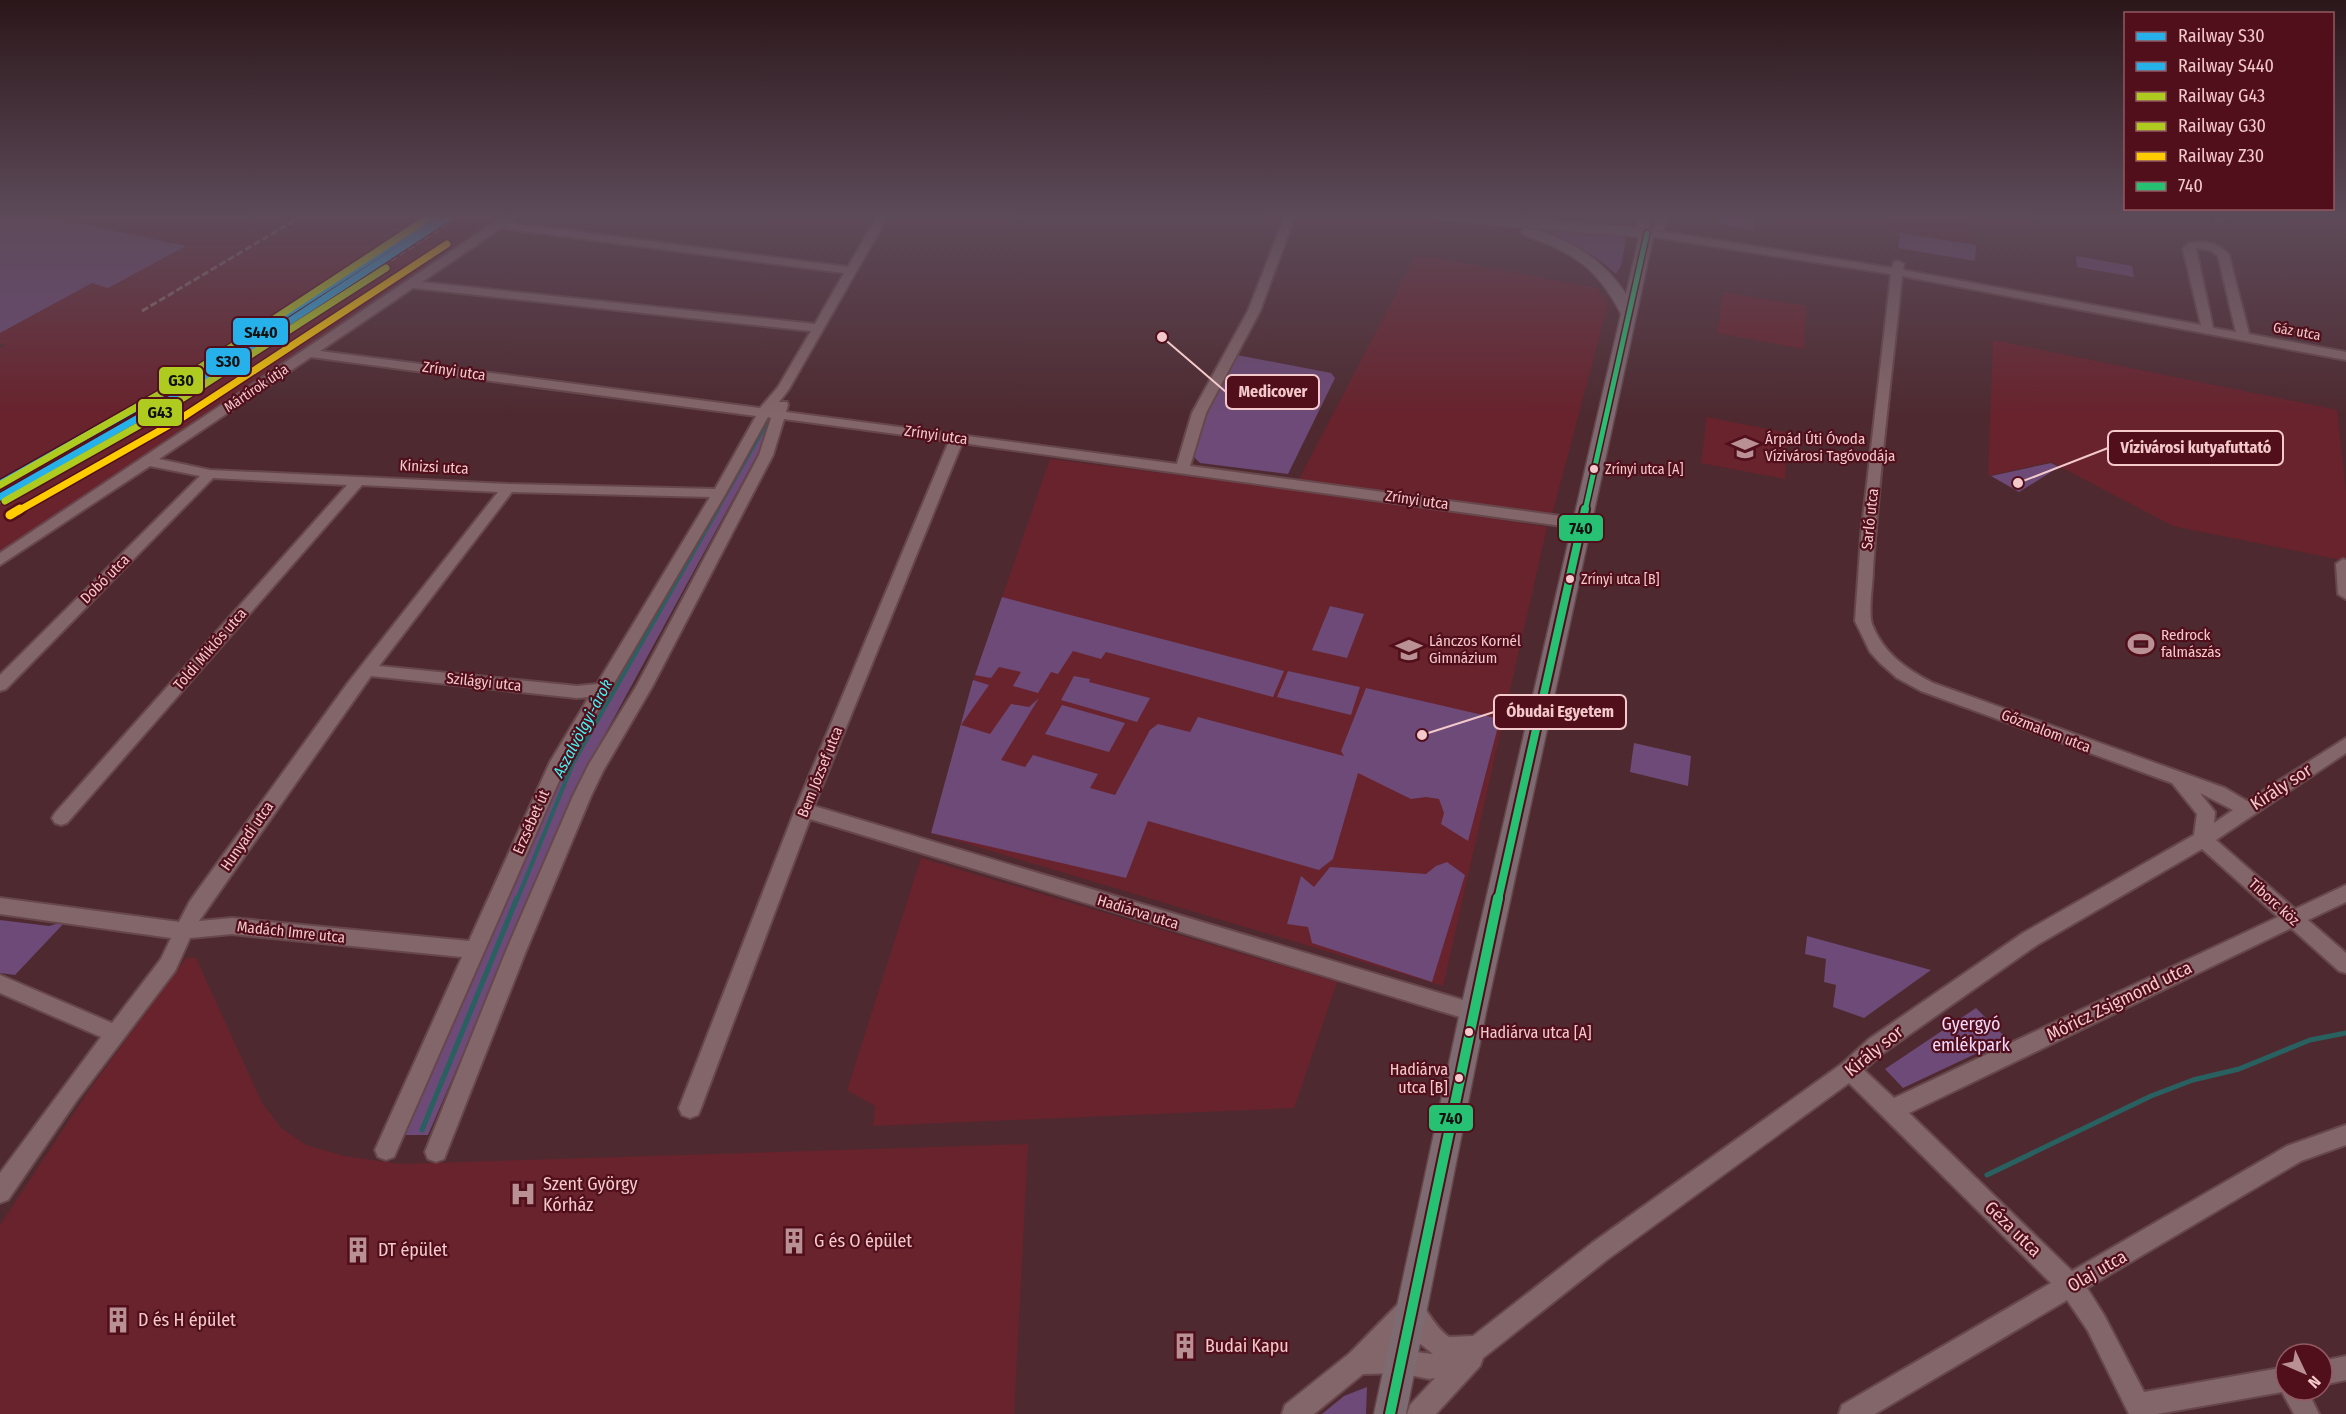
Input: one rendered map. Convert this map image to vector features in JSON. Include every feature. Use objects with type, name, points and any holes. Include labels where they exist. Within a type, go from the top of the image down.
[{"type":"main road","points":[[1612,282],[1628,313]]},
{"type":"main road","points":[[1390,1414],[1410,1307],[1473,1012],[1636,282]]},
{"type":"street","name":"Mártírok útja","points":[[0,560],[412,282]]},
{"type":"street","name":"Erzsébet út","points":[[386,1150],[551,777],[719,493],[772,413],[783,389],[845,282]]},
{"type":"street","points":[[1183,468],[1199,413],[1254,310],[1265,282]]},
{"type":"street","name":"Sarló utca","points":[[1896,282],[1868,536],[1863,621],[1876,648],[1903,674],[1916,681]]},
{"type":"street","name":"Gáz utca","points":[[1971,282],[2207,327],[2346,349]]},
{"type":"street","points":[[2197,282],[2207,327]]},
{"type":"street","points":[[2229,282],[2242,333]]},
{"type":"street","points":[[409,284],[819,328]]},
{"type":"street","name":"Gáz utca","points":[[2242,333],[2346,356]]},
{"type":"street","name":"Zrínyi utca","points":[[308,353],[1183,468],[1563,521],[1581,531]]},
{"type":"street","name":"Erzsébet út","points":[[436,1152],[516,951],[582,796],[644,687],[766,455],[772,413]]},
{"type":"street","name":"Bem József utca","points":[[690,1108],[804,810],[957,438]]},
{"type":"street","name":"Kinizsi utca","points":[[147,461],[210,474],[508,488],[719,493]]},
{"type":"street","name":"Dobó utca","points":[[0,684],[210,474]]},
{"type":"street","name":"Toldi Miklós utca","points":[[61,818],[359,480]]},
{"type":"street","name":"Hunyadi utca","points":[[0,1192],[114,1033],[168,965],[176,950],[182,930],[260,817],[368,670],[508,488]]},
{"type":"street","points":[[2343,564],[2346,594]]},
{"type":"street","name":"Szilágyi utca","points":[[368,670],[577,692],[601,690]]},
{"type":"street","name":"Gőzmalom utca","points":[[1916,681],[2218,794],[2247,810]]},
{"type":"street","name":"Király sor","points":[[1359,1362],[1400,1361],[1422,1366],[1441,1366],[1453,1362],[1481,1345],[1600,1251],[1850,1070],[1869,1052],[2030,939],[2203,839],[2346,744]]},
{"type":"street","name":"Gőzmalom utca","points":[[2177,780],[2206,812],[2203,839]]},
{"type":"street","name":"Hadiárva utca","points":[[804,810],[1473,1012]]},
{"type":"street","name":"Tiborc köz","points":[[2203,839],[2346,965]]},
{"type":"street","name":"Móricz Zsigmond utca","points":[[1892,1110],[2346,893]]},
{"type":"street","name":"Madách Imre utca","points":[[0,906],[182,930],[232,926],[475,950]]},
{"type":"street","points":[[0,984],[114,1033]]},
{"type":"street","name":"Géza utca","points":[[1850,1070],[2071,1286],[2096,1323],[2140,1410]]},
{"type":"street","name":"Olaj utca","points":[[1851,1414],[2295,1153],[2346,1135]]},
{"type":"street","points":[[1294,1414],[1359,1362],[1410,1307]]},
{"type":"street","name":"Király sor","points":[[1410,1307],[1420,1328],[1437,1344],[1456,1352],[1481,1345]]},
{"type":"street","name":"Király sor","points":[[1419,1414],[1481,1345]]},
{"type":"street","points":[[2140,1410],[2274,1382]]},
{"type":"shaded area","points":[[407,282],[0,554],[0,348],[5,345],[0,343],[0,333],[92,283]]},
{"type":"shaded area","points":[[1402,282],[1565,282],[1597,288],[1608,304],[1552,515],[1298,481]]},
{"type":"shaded area","points":[[1723,292],[1806,306],[1804,349],[1717,333]]},
{"type":"shaded area","points":[[1993,340],[2337,410],[2346,492],[2346,561],[2173,526],[2051,462],[1988,476]]},
{"type":"shaded area","name":"Árpád Úti Óvoda Vízivárosi Tagóvodája","points":[[1707,417],[1788,433],[1785,479],[1701,463]]},
{"type":"shaded area","points":[[1050,459],[1383,501],[1547,527],[1443,986],[931,833],[975,675]]},
{"type":"shaded area","points":[[921,858],[1337,982],[1294,1108],[873,1126],[875,1106],[847,1090]]},
{"type":"shaded area","name":"Szent György Kórház","points":[[186,958],[196,958],[262,1103],[281,1128],[306,1145],[344,1156],[400,1164],[1028,1144],[1014,1414],[0,1414],[0,1225],[90,1089]]},
{"type":"green space","points":[[0,282],[119,282],[108,288],[92,283],[0,333]]},
{"type":"green space","points":[[1237,355],[1331,373],[1335,378],[1288,474],[1200,463],[1192,455],[1204,414]]},
{"type":"green space","points":[[759,423],[767,425],[768,435],[585,771],[428,1135],[399,1135],[554,773]]},
{"type":"green space","points":[[2051,463],[2059,467],[2019,492],[1991,476]]},
{"type":"green space","points":[[1002,597],[1284,671],[1273,697],[1106,652],[1101,659],[1073,651],[1058,674],[1051,672],[1038,693],[1013,686],[1021,672],[999,667],[991,678],[975,675]]},
{"type":"green space","points":[[1330,606],[1364,614],[1347,658],[1312,650]]},
{"type":"green space","points":[[1288,671],[1360,687],[1351,715],[1277,697]]},
{"type":"green space","points":[[1074,676],[1150,698],[1137,722],[1061,700]]},
{"type":"green space","points":[[973,680],[989,685],[961,725],[990,734],[1011,704],[1029,707],[1039,698],[1001,760],[1025,767],[1033,755],[1098,774],[1090,788],[1115,795],[1150,730],[1158,724],[1190,732],[1198,717],[1344,756],[1341,751],[1366,688],[1500,719],[1468,841],[1441,824],[1444,813],[1439,799],[1426,797],[1411,799],[1358,773],[1333,859],[1319,870],[1148,821],[1126,878],[931,833]]},
{"type":"green space","points":[[1062,705],[1125,723],[1109,752],[1045,734]]},
{"type":"green space","points":[[1634,743],[1691,756],[1688,786],[1630,772]]},
{"type":"green space","points":[[1447,862],[1465,875],[1432,982],[1312,943],[1308,927],[1287,924],[1301,876],[1314,887],[1330,867],[1426,874],[1436,866]]},
{"type":"green space","points":[[0,920],[49,926],[66,921],[15,975],[0,973]]},
{"type":"green space","points":[[1807,936],[1931,970],[1864,1018],[1833,1007],[1836,985],[1824,982],[1826,959],[1805,954]]},
{"type":"green space","name":"Gyergyó emlékpark","points":[[1976,1008],[2007,1039],[1903,1088],[1885,1069]]},
{"type":"green space","points":[[1367,1387],[1366,1414],[1322,1414],[1344,1396]]},
{"type":"waterway","name":"Aszalvölgyi-árok","points":[[717,511],[769,420]]},
{"type":"waterway","name":"Aszalvölgyi-árok","points":[[517,900],[573,763],[718,509]]},
{"type":"waterway","name":"Aszalvölgyi-árok","points":[[422,1130],[517,898]]},
{"type":"waterway","points":[[1987,1175],[2151,1096],[2193,1080],[2239,1069],[2310,1040],[2346,1033]]},
{"type":"railway","points":[[142,311],[191,282]]},
{"type":"railway","points":[[0,503],[144,420],[357,282]]},
{"type":"rail line","name":"G30","points":[[0,485],[163,392],[331,282]]},
{"type":"rail line","name":"S440","points":[[0,484],[113,423],[337,282]]},
{"type":"rail line","name":"S30","points":[[0,497],[168,401],[349,282]]},
{"type":"rail line","name":"G43","points":[[5,501],[147,421],[364,282]]},
{"type":"rail line","name":"Z30","points":[[10,515],[180,419],[389,282]]},
{"type":"transit line","name":"740","points":[[1390,1414],[1473,1012],[1636,282]]},
{"type":"place","name":"Medicover","points":[[1162,337]]},
{"type":"place","name":"Árpád Úti Óvoda Vízivárosi Tagóvodája","points":[[1745,448]]},
{"type":"place","name":"Zrínyi utca [A]","points":[[1594,469]]},
{"type":"place","name":"Vízivárosi kutyafuttató","points":[[2018,483]]},
{"type":"place","name":"Zrínyi utca [B]","points":[[1570,579]]},
{"type":"place","name":"Redrock falmászás","points":[[2141,644]]},
{"type":"place","name":"Lánczos Kornél Gimnázium","points":[[1409,650]]},
{"type":"place","name":"Óbudai Egyetem","points":[[1422,735]]},
{"type":"place","name":"Hadiárva utca [A]","points":[[1469,1032]]},
{"type":"place","name":"Hadiárva utca [B]","points":[[1459,1078]]},
{"type":"place","name":"Szent György Kórház","points":[[523,1194]]},
{"type":"place","name":"G és O épület","points":[[794,1241]]},
{"type":"place","name":"DT épület","points":[[358,1250]]},
{"type":"place","name":"D és H épület","points":[[118,1320]]},
{"type":"place","name":"Budai Kapu","points":[[1185,1346]]}]
